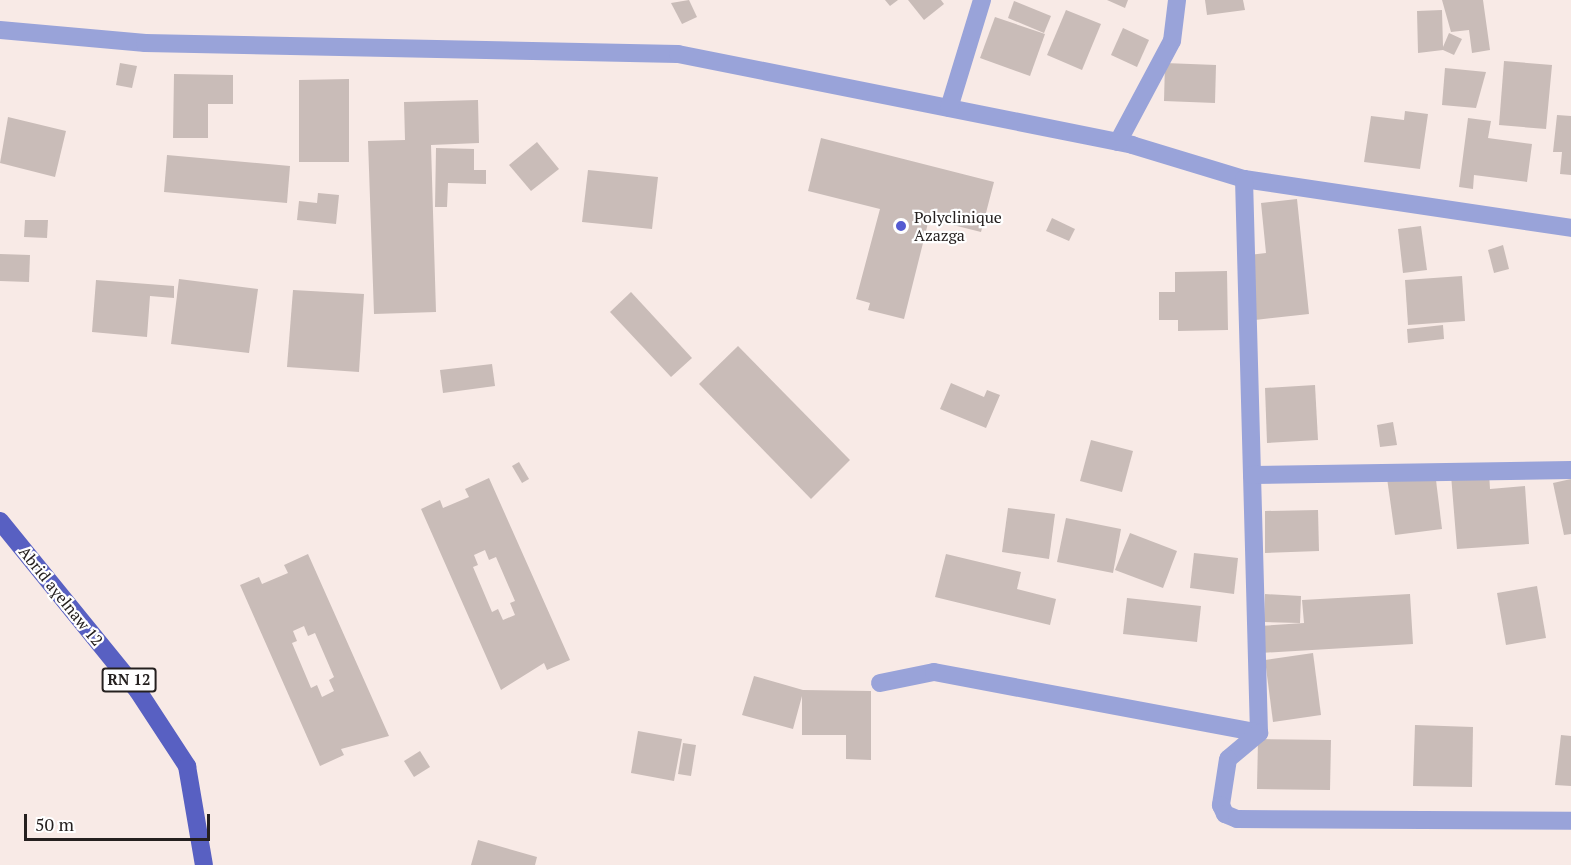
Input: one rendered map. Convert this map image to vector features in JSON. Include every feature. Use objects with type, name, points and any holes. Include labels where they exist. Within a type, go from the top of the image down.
[{"type":"main road","name":"Abrid aɣelnaw 12","points":[[0,521],[138,691],[187,766],[204,865]]},
{"type":"street","points":[[949,108],[982,0]]},
{"type":"street","points":[[1118,142],[1172,41],[1178,0]]},
{"type":"street","points":[[0,30],[145,43],[678,54],[1118,142],[1244,179],[1571,228]]},
{"type":"street","points":[[1244,179],[1258,733]]},
{"type":"street","points":[[1252,475],[1571,470]]},
{"type":"street","points":[[879,683],[934,672],[1258,733]]},
{"type":"street","points":[[1258,733],[1228,759],[1221,805],[1225,814],[1237,819],[1571,821]]},
{"type":"building","points":[[689,0],[697,17],[682,24],[671,3]]},
{"type":"building","points":[[885,0],[898,0],[890,6]]},
{"type":"building","points":[[908,0],[941,0],[944,4],[924,20]]},
{"type":"building","points":[[1107,0],[1128,0],[1125,8]]},
{"type":"building","points":[[1205,0],[1243,0],[1245,10],[1207,15]]},
{"type":"building","points":[[1442,0],[1483,0],[1490,50],[1472,53],[1469,30],[1451,32]]},
{"type":"building","points":[[1014,1],[1051,16],[1044,33],[1008,18]]},
{"type":"building","points":[[1066,10],[1101,24],[1082,70],[1047,55]]},
{"type":"building","points":[[1442,10],[1443,47],[1449,33],[1462,39],[1454,55],[1443,50],[1418,53],[1417,11]]},
{"type":"building","points":[[995,17],[1045,34],[1030,76],[980,58]]},
{"type":"building","points":[[1123,28],[1149,40],[1137,67],[1111,55]]},
{"type":"building","points":[[1504,61],[1552,65],[1546,129],[1499,125]]},
{"type":"building","points":[[120,63],[137,66],[132,88],[116,85]]},
{"type":"building","points":[[1165,63],[1216,65],[1215,103],[1164,101]]},
{"type":"building","points":[[1445,68],[1486,72],[1476,108],[1442,105]]},
{"type":"building","points":[[174,74],[233,75],[233,104],[208,104],[208,138],[173,138]]},
{"type":"building","points":[[349,79],[349,162],[299,162],[299,80]]},
{"type":"building","points":[[478,100],[479,143],[431,145],[436,312],[374,314],[368,141],[405,140],[404,102]]},
{"type":"building","points":[[1405,111],[1428,114],[1420,169],[1364,162],[1371,116],[1404,120]]},
{"type":"building","points":[[1557,115],[1571,116],[1571,175],[1560,174],[1562,152],[1553,152]]},
{"type":"building","points":[[8,117],[66,131],[55,177],[0,163]]},
{"type":"building","points":[[1468,118],[1491,121],[1488,138],[1532,144],[1527,182],[1474,175],[1473,189],[1459,187]]},
{"type":"building","name":"Polyclinique Azazga","points":[[821,138],[994,182],[981,232],[929,219],[904,319],[868,310],[870,303],[856,299],[880,209],[808,191]]},
{"type":"building","points":[[537,142],[559,169],[531,191],[509,165]]},
{"type":"building","points":[[436,148],[474,149],[474,170],[486,170],[486,184],[448,183],[447,207],[435,207]]},
{"type":"building","points":[[167,155],[290,166],[287,203],[164,192]]},
{"type":"building","points":[[588,170],[658,177],[652,229],[582,222]]},
{"type":"building","points":[[318,193],[339,195],[336,224],[297,220],[299,201],[317,203]]},
{"type":"building","points":[[1297,199],[1309,314],[1255,320],[1249,255],[1266,253],[1261,203]]},
{"type":"building","points":[[1052,218],[1075,229],[1069,241],[1046,231]]},
{"type":"building","points":[[25,220],[48,220],[47,238],[24,237]]},
{"type":"building","points":[[1421,226],[1427,270],[1403,273],[1398,229]]},
{"type":"building","points":[[1503,245],[1509,269],[1494,273],[1488,250]]},
{"type":"building","points":[[0,254],[30,255],[29,282],[0,281]]},
{"type":"building","points":[[1227,271],[1228,330],[1178,331],[1178,320],[1159,320],[1159,292],[1175,292],[1175,272]]},
{"type":"building","points":[[1462,276],[1465,321],[1408,325],[1405,280]]},
{"type":"building","points":[[179,279],[258,289],[249,353],[171,344]]},
{"type":"building","points":[[96,280],[174,286],[174,298],[150,296],[147,337],[92,332]]},
{"type":"building","points":[[293,290],[364,294],[359,372],[287,367]]},
{"type":"building","points":[[631,292],[692,358],[671,377],[610,312]]},
{"type":"building","points":[[1443,325],[1444,339],[1408,343],[1407,329]]},
{"type":"building","points":[[738,346],[850,460],[811,499],[699,384]]},
{"type":"building","points":[[492,364],[495,386],[443,393],[440,370]]},
{"type":"building","points":[[951,383],[984,397],[987,390],[1000,395],[986,428],[940,409]]},
{"type":"building","points":[[1315,385],[1318,440],[1267,443],[1265,388]]},
{"type":"building","points":[[1393,422],[1397,445],[1380,447],[1377,425]]},
{"type":"building","points":[[1091,440],[1133,451],[1122,492],[1080,481]]},
{"type":"building","points":[[519,462],[529,479],[522,483],[512,466]]},
{"type":"building","points":[[1435,472],[1442,529],[1395,535],[1387,478]]},
{"type":"building","points":[[1489,473],[1490,489],[1525,486],[1529,544],[1457,549],[1451,475]]},
{"type":"building","points":[[489,478],[570,660],[547,670],[544,663],[501,690],[421,509],[440,500],[443,508],[469,497],[465,489]],"holes":[[[485,550],[489,560],[496,557],[515,601],[510,603],[515,615],[503,620],[498,609],[492,612],[473,567],[478,565],[474,555]]]},
{"type":"building","points":[[1571,479],[1571,534],[1564,535],[1553,483]]},
{"type":"building","points":[[1008,508],[1055,514],[1049,559],[1002,552]]},
{"type":"building","points":[[1318,510],[1319,551],[1265,553],[1265,511]]},
{"type":"building","points":[[1066,518],[1121,529],[1113,573],[1057,562]]},
{"type":"building","points":[[1130,533],[1177,551],[1163,588],[1115,570]]},
{"type":"building","points":[[1194,553],[1238,558],[1234,594],[1190,588]]},
{"type":"building","points":[[308,554],[389,736],[341,749],[344,755],[320,766],[240,585],[259,577],[262,584],[288,573],[284,565]],"holes":[[[304,626],[308,636],[315,633],[334,677],[329,680],[334,691],[322,697],[317,685],[311,688],[292,643],[297,641],[293,631]]]},
{"type":"building","points":[[946,554],[1021,572],[1017,589],[1056,599],[1050,625],[935,597]]},
{"type":"building","points":[[1537,586],[1546,638],[1506,645],[1497,593]]},
{"type":"building","points":[[1265,594],[1301,596],[1300,623],[1264,622]]},
{"type":"building","points":[[1410,594],[1413,644],[1260,653],[1259,626],[1304,623],[1302,600]]},
{"type":"building","points":[[1127,598],[1201,606],[1197,642],[1123,634]]},
{"type":"building","points":[[1313,653],[1321,715],[1273,722],[1265,660]]},
{"type":"building","points":[[754,676],[803,690],[871,691],[871,760],[846,759],[846,735],[802,735],[802,696],[793,729],[742,715]]},
{"type":"building","points":[[1415,725],[1473,727],[1472,787],[1413,786]]},
{"type":"building","points":[[638,731],[682,739],[674,781],[631,773]]},
{"type":"building","points":[[1561,735],[1571,736],[1571,786],[1555,785]]},
{"type":"building","points":[[1258,739],[1331,740],[1330,790],[1257,789]]},
{"type":"building","points":[[683,743],[696,745],[691,776],[678,774]]},
{"type":"building","points":[[420,751],[430,767],[414,777],[404,761]]},
{"type":"building","points":[[478,840],[537,857],[535,865],[471,865]]},
{"type":"place","name":"Polyclinique Azazga","points":[[901,226]]}]
